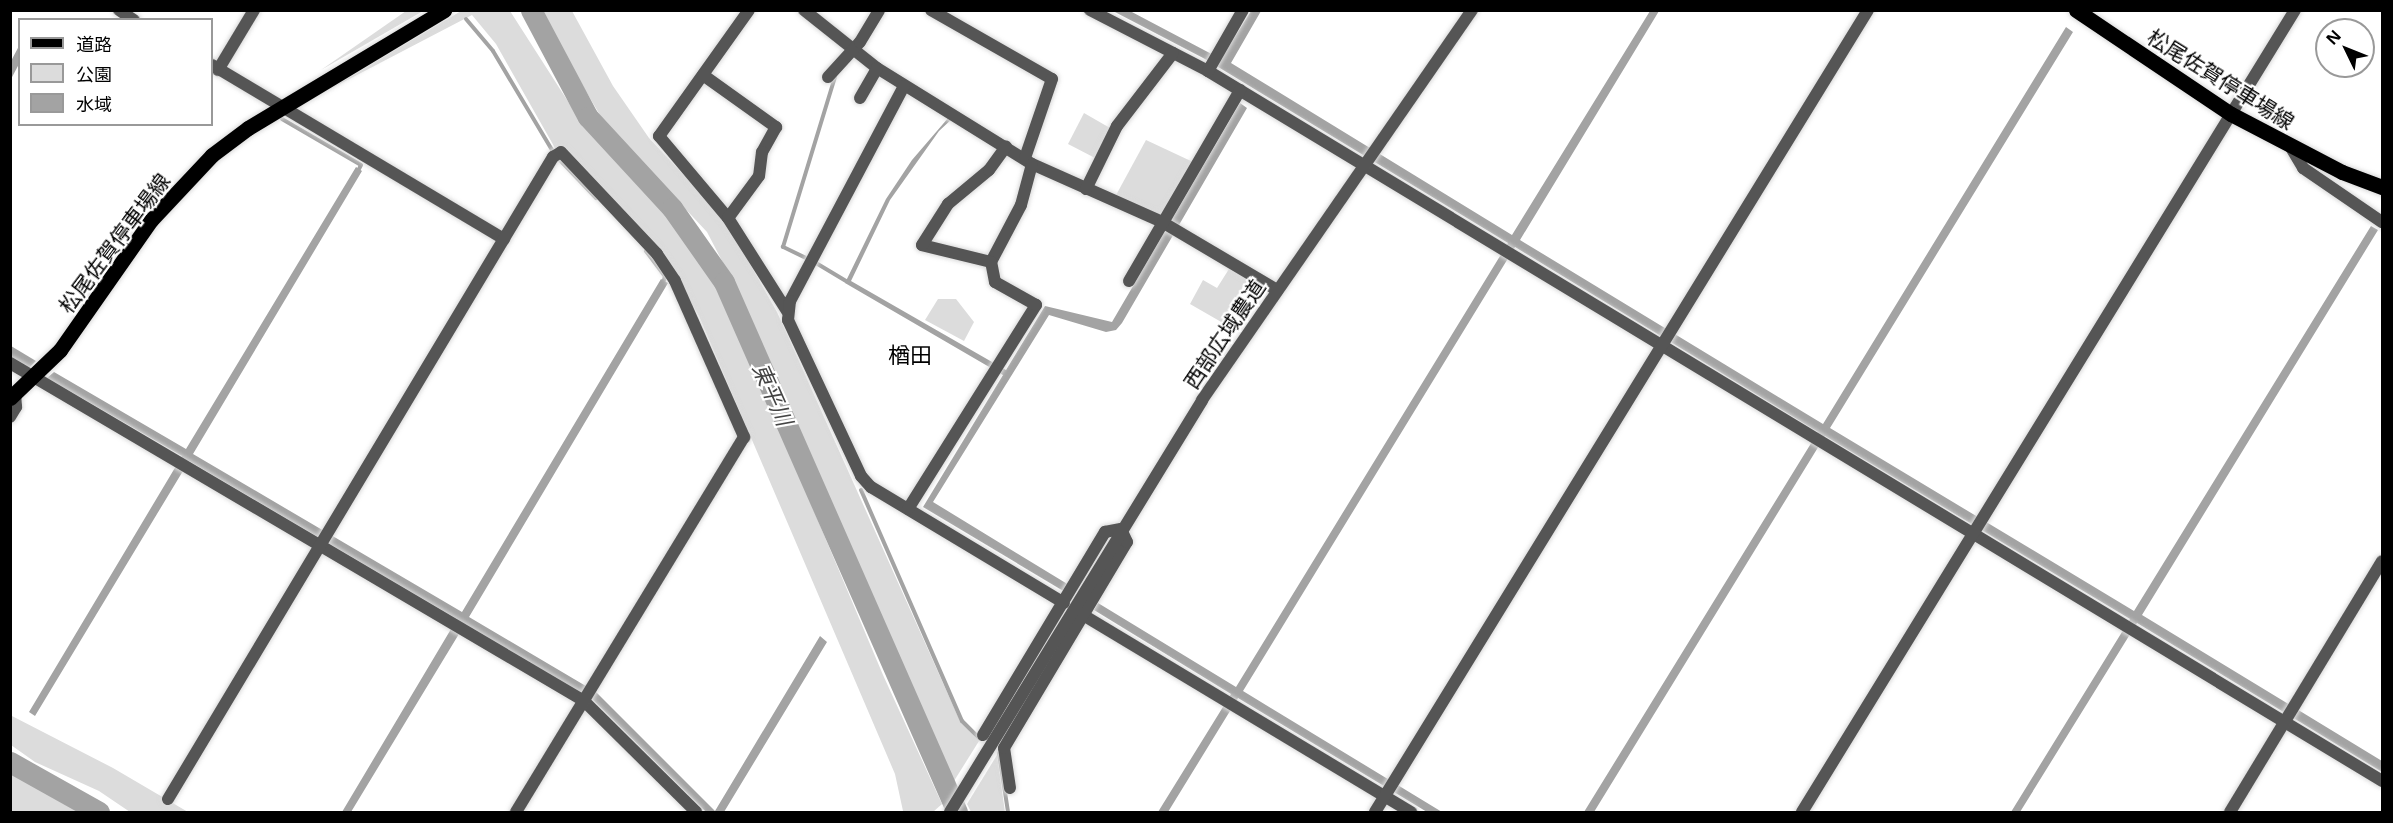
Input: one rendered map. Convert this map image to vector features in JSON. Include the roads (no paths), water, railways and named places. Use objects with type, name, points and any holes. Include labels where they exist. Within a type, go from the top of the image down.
[{"type":"main road","name":"松尾佐賀停車場線","points":[[13,396],[60,350],[151,220],[179,187],[212,155],[282,108],[444,10]]},
{"type":"main road","name":"松尾佐賀停車場線","points":[[2076,10],[2231,114],[2290,146],[2382,187]]},
{"type":"street","points":[[254,10],[215,68],[504,239]]},
{"type":"street","points":[[749,10],[658,136],[729,218],[787,311],[861,476],[908,509],[1064,603]]},
{"type":"street","points":[[804,10],[850,50],[904,86],[1029,161],[1164,223],[1277,290]]},
{"type":"street","points":[[828,77],[850,50],[860,42],[879,10]]},
{"type":"street","points":[[908,509],[1036,305],[995,282],[991,262],[1021,205],[1029,161],[1052,79],[932,10]]},
{"type":"street","points":[[1090,10],[1173,53],[1210,69],[1240,90],[1974,532],[2382,781]]},
{"type":"street","points":[[1210,69],[1243,10]]},
{"type":"street","name":"西部広域農道","points":[[950,813],[1121,529],[1202,400],[1472,10]]},
{"type":"street","points":[[1375,813],[1868,10]]},
{"type":"street","points":[[1802,813],[2295,10]]},
{"type":"street","points":[[1086,189],[1117,126],[1173,53]]},
{"type":"street","points":[[860,98],[877,68]]},
{"type":"street","points":[[703,75],[776,127],[762,152],[759,176],[729,218]]},
{"type":"street","points":[[787,311],[904,86]]},
{"type":"street","points":[[1129,280],[1240,90]]},
{"type":"street","points":[[2290,146],[2303,168],[2382,222]]},
{"type":"street","points":[[991,262],[922,244],[948,204],[989,170],[1006,147]]},
{"type":"street","points":[[168,799],[553,157],[561,152],[657,254],[675,281],[744,437],[516,813]]},
{"type":"street","points":[[10,363],[584,701],[696,813]]},
{"type":"street","points":[[10,417],[16,407],[13,396]]},
{"type":"street","points":[[983,735],[1105,532],[1121,529],[1127,542],[1004,748],[1010,788]]},
{"type":"street","points":[[2230,813],[2382,561]]},
{"type":"street","points":[[1083,615],[1230,703],[1389,790],[1411,813]]},
{"type":"water","points":[[1113,11],[1130,11],[1221,59],[1251,11],[1261,11],[1231,63],[1512,235],[1650,11],[1659,11],[1520,240],[1823,424],[2066,27],[2073,32],[1830,428],[2134,611],[2371,226],[2378,230],[2142,615],[2382,761],[2382,772],[2137,623],[2020,812],[2011,812],[2130,619],[1825,436],[1594,812],[1584,812],[1818,432],[1515,247],[1243,691],[1442,812],[1427,812],[1238,698],[1168,812],[1158,812],[1231,694],[1094,610],[1098,603],[1236,687],[1508,243],[1205,59]]},
{"type":"water","points":[[18,48],[18,66],[11,79],[11,61]]},
{"type":"water","points":[[1240,103],[1247,108],[1122,323],[1116,330],[1106,332],[1049,315],[933,502],[1069,585],[1065,592],[923,507],[1003,375],[845,283],[886,199],[912,160],[949,117],[953,118],[939,131],[890,200],[851,281],[1006,370],[1045,306],[1112,322]]},
{"type":"water","points":[[356,167],[362,171],[193,454],[462,612],[661,279],[668,283],[469,617],[596,692],[715,811],[820,636],[827,642],[724,812],[706,812],[592,699],[465,624],[351,812],[342,812],[457,619],[189,461],[35,716],[29,712],[182,456],[47,378],[54,372],[186,449]]},
{"type":"water","points":[[11,346],[36,361],[28,369],[11,358]]},
{"type":"waterway","name":"東平川","points":[[531,10],[588,117],[672,208],[724,282],[957,812]]},
{"type":"waterway","points":[[466,19],[493,51],[552,150]]},
{"type":"waterway","points":[[808,259],[783,247],[835,77]]},
{"type":"waterway","points":[[282,119],[361,165],[359,169]]},
{"type":"waterway","points":[[559,159],[596,198]]},
{"type":"waterway","points":[[646,251],[665,276],[663,284]]},
{"type":"waterway","points":[[816,263],[846,281]]},
{"type":"waterway","points":[[861,490],[962,721],[980,739]]},
{"type":"waterway","points":[[999,753],[1008,812]]},
{"type":"waterway","points":[[10,762],[99,812]]},
{"type":"district","name":"楢田","points":[[910,355]]}]
